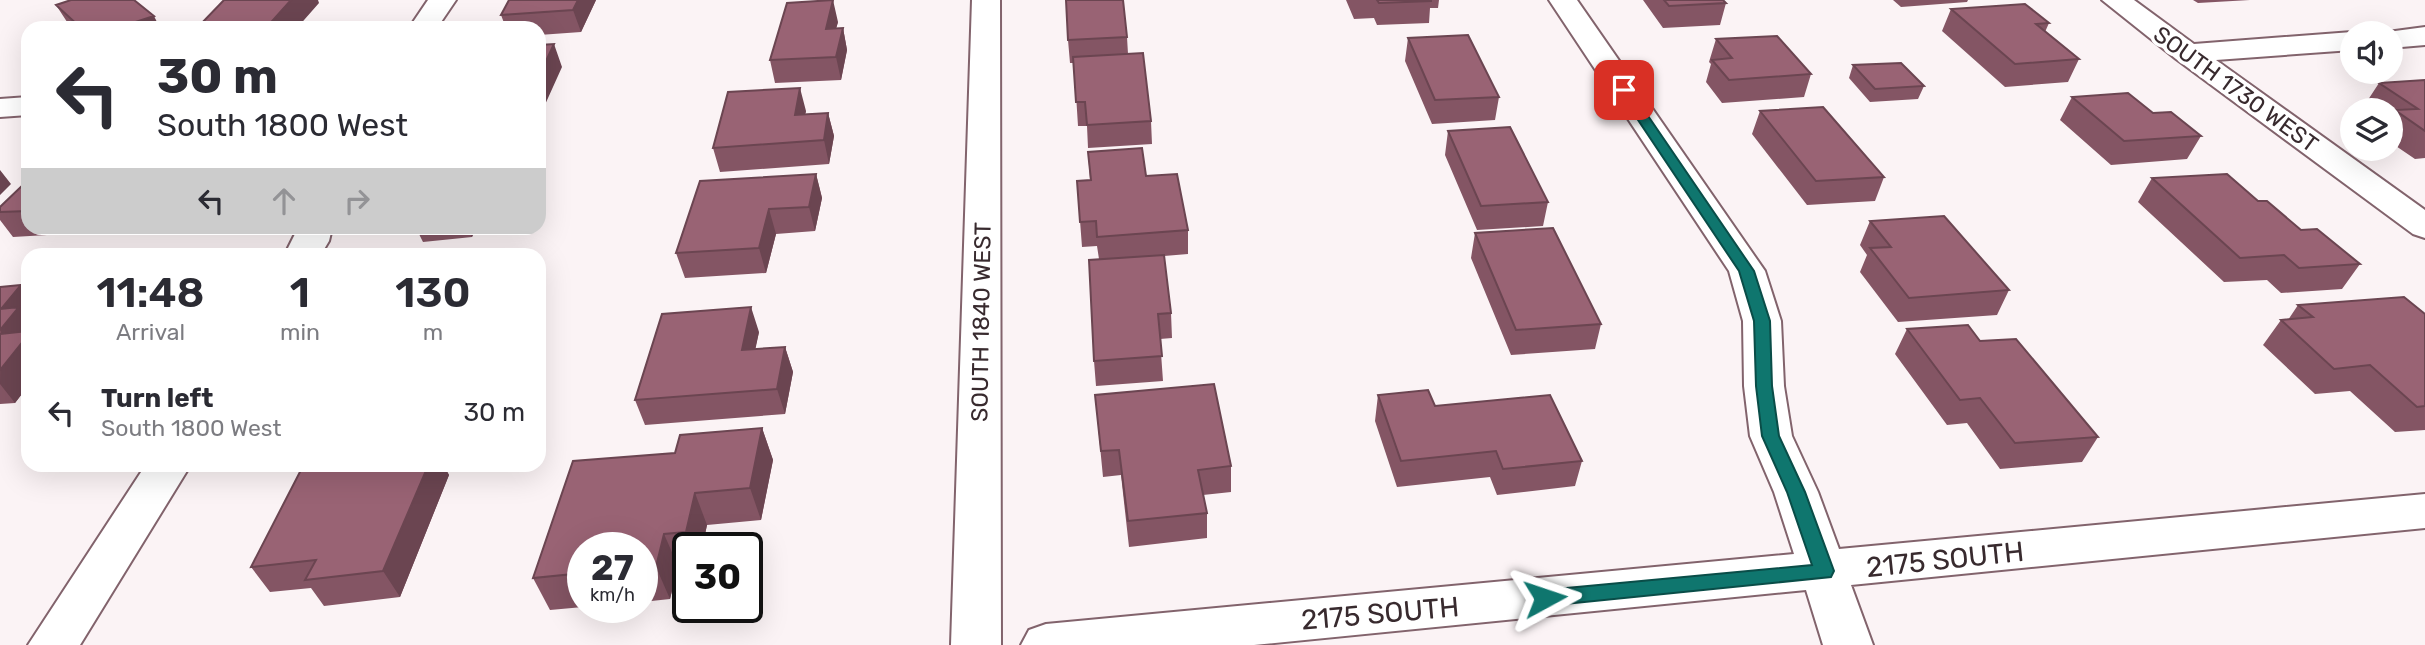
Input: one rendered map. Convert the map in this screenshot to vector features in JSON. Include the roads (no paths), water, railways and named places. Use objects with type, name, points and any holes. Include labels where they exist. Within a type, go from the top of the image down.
[{"type":"street","points":[[428,21],[442,0]]},
{"type":"street","name":"SOUTH 1840 WEST","points":[[976,645],[986,0]]},
{"type":"street","points":[[1563,0],[1747,271],[1762,321],[1764,386],[1771,436],[1796,492],[1848,645]]},
{"type":"street","name":"SOUTH 1730 WEST","points":[[2116,0],[2425,227]]},
{"type":"street","points":[[2403,38],[2425,36]]},
{"type":"street","points":[[2186,53],[2340,42]]},
{"type":"street","points":[[0,108],[21,106]]},
{"type":"street","points":[[53,645],[164,472]]},
{"type":"street","name":"2175 SOUTH","points":[[1046,645],[2425,511]]}]
